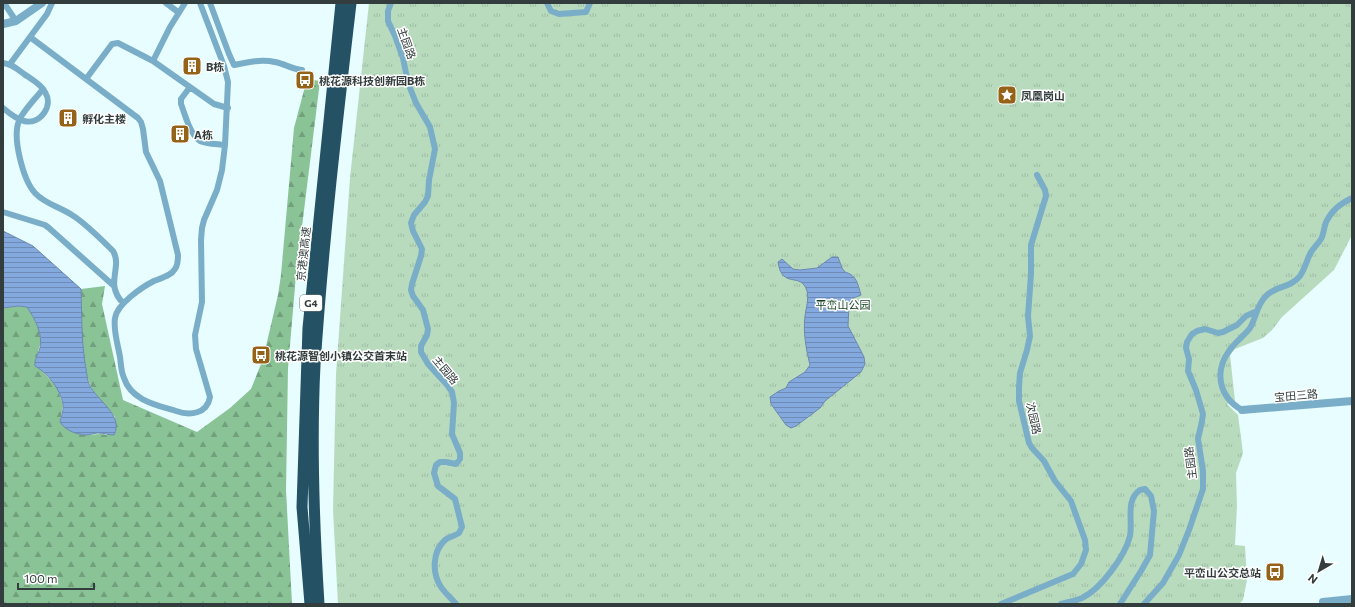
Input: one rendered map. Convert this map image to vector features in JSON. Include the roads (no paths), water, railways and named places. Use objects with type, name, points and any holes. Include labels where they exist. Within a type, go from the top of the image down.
[{"type":"highway","name":"京港澳高速","points":[[310,604],[302,507],[308,328],[341,3]]},
{"type":"highway","name":"京港澳高速","points":[[319,604],[313,477],[315,366],[327,219],[351,3]]},
{"type":"street","points":[[4,3],[16,21]]},
{"type":"street","points":[[3,24],[16,21],[42,3]]},
{"type":"street","points":[[10,64],[47,14],[52,3]]},
{"type":"street","points":[[166,3],[178,12]]},
{"type":"street","points":[[153,61],[184,3]]},
{"type":"street","points":[[30,37],[138,118],[141,122],[146,152],[160,181],[178,255],[178,264],[176,269],[172,272],[154,281],[123,303],[117,312],[115,322],[122,374],[128,387],[134,394],[142,399],[182,413],[195,413],[204,408],[210,395],[196,349],[195,340],[202,302],[201,240],[204,220],[217,190],[222,170],[228,108],[227,77],[207,18],[200,3]]},
{"type":"street","points":[[210,3],[234,65],[252,61],[266,61],[281,64],[292,69],[302,70]]},
{"type":"street","name":"主园路","points":[[391,3],[388,11],[388,21],[396,36],[403,58],[407,80],[416,103],[430,127],[435,148],[429,180],[428,196],[411,221],[413,231],[422,249],[411,290],[413,296],[424,310],[428,329],[428,333],[420,348],[421,353],[431,368],[450,388],[454,399],[452,434],[460,453],[460,459],[456,464],[440,462],[436,465],[434,472],[438,486],[455,499],[462,527],[460,532],[448,538],[440,546],[436,553],[435,564],[440,585],[456,604]]},
{"type":"street","points":[[547,3],[551,10],[559,14],[586,12],[590,3]]},
{"type":"street","points":[[86,79],[112,44],[122,44],[153,61],[214,104],[228,108]]},
{"type":"street","points":[[3,63],[10,64],[43,89],[47,95],[48,103],[44,114],[35,121],[27,122],[19,120],[3,108]]},
{"type":"street","points":[[190,87],[181,99],[181,104],[191,130],[201,142],[225,145]]},
{"type":"street","points":[[43,89],[19,120],[16,132],[17,143],[29,186],[42,200],[73,215],[113,251],[116,260],[114,286],[123,303]]},
{"type":"street","name":"次园路","points":[[1001,604],[1073,574],[1082,564],[1086,547],[1071,501],[1056,481],[1044,461],[1029,443],[1019,396],[1020,373],[1028,350],[1030,336],[1028,311],[1030,298],[1031,245],[1046,196],[1045,190],[1037,175]]},
{"type":"street","name":"主园路","points":[[1242,410],[1233,404],[1224,392],[1220,380],[1221,370],[1226,355],[1249,328],[1266,295],[1286,286],[1301,275],[1312,251],[1321,238],[1326,222],[1332,212],[1342,203],[1352,198]]},
{"type":"street","points":[[3,212],[45,225],[114,286]]},
{"type":"street","name":"主园路","points":[[1144,604],[1163,583],[1179,555],[1203,489],[1203,471],[1198,439],[1203,414],[1196,390],[1188,371],[1189,359],[1186,348],[1187,342],[1192,334],[1197,331],[1205,329],[1218,333],[1223,332],[1237,324],[1248,314],[1257,311]]},
{"type":"street","name":"宝田三路","points":[[1242,410],[1352,401]]},
{"type":"street","points":[[1061,604],[1085,596],[1117,564],[1130,534],[1130,513],[1133,497],[1140,490],[1145,490],[1151,496],[1154,511],[1150,555],[1120,604]]},
{"type":"street","points":[[1323,603],[1352,599]]},
{"type":"water","points":[[3,231],[33,246],[81,289],[82,339],[88,380],[93,390],[113,415],[116,428],[114,435],[98,433],[85,435],[78,434],[67,429],[60,422],[63,406],[59,393],[49,377],[35,366],[41,343],[35,322],[27,307],[18,306],[3,308]]},
{"type":"water","points":[[832,257],[838,257],[842,268],[845,272],[849,273],[855,278],[859,288],[861,295],[851,299],[849,305],[848,326],[864,357],[865,364],[861,372],[825,401],[820,408],[791,428],[786,425],[771,404],[770,397],[786,388],[789,382],[805,372],[810,365],[804,328],[808,294],[804,285],[800,282],[783,276],[778,262],[782,259],[793,269],[800,270],[817,268]]},
{"type":"place","name":"B栋","points":[[192,66]]},
{"type":"place","name":"桃花源科技创新园B栋","points":[[305,80]]},
{"type":"place","name":"凤凰岗山","points":[[1007,95]]},
{"type":"place","name":"孵化主楼","points":[[68,118]]},
{"type":"place","name":"A栋","points":[[180,134]]},
{"type":"place","name":"桃花源智创小镇公交首末站","points":[[261,355]]},
{"type":"place","name":"平峦山公交总站","points":[[1275,572]]},
{"type":"park label","name":"平峦山公园","points":[[843,304]]}]
